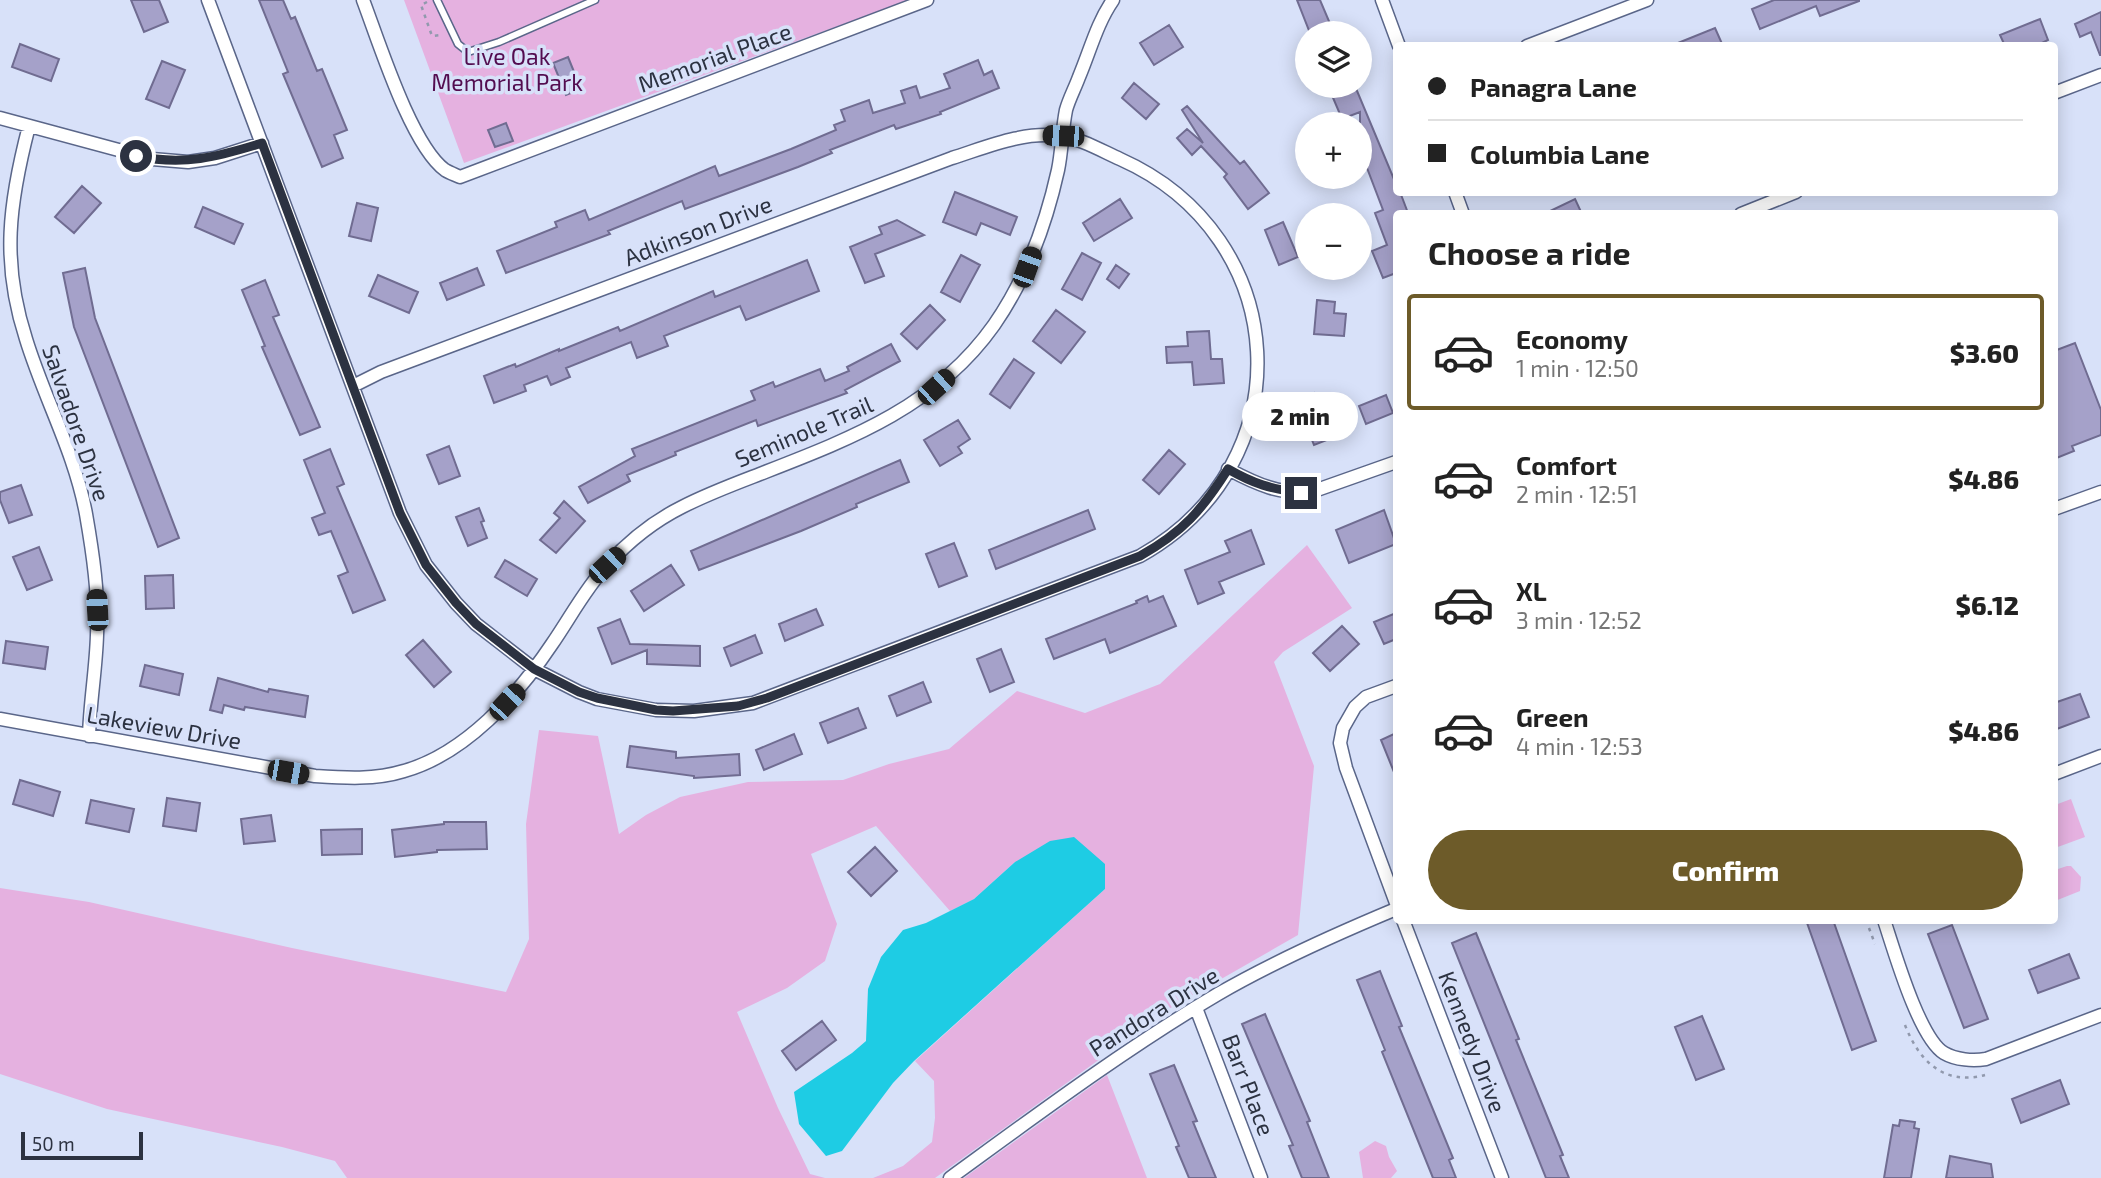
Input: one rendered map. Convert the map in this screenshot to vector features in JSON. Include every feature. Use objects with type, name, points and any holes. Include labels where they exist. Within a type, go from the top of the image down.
[{"type":"street","points":[[208,0],[400,513],[426,565],[476,624],[534,669],[579,692],[656,710],[694,711],[752,702],[1140,556],[1191,521],[1209,499],[1244,440],[1247,428],[1257,370],[1254,325],[1249,300],[1233,262],[1198,212],[1168,186],[1141,169],[1063,136]]},
{"type":"street","name":"Memorial Place","points":[[363,0],[417,136],[447,172],[460,177],[928,0]]},
{"type":"street","name":"Seminole Trail","points":[[534,669],[598,576],[649,527],[683,506],[867,430],[911,405],[955,369],[992,328],[1027,267],[1058,169],[1070,96],[1113,0]]},
{"type":"street","points":[[1382,0],[1398,42]]},
{"type":"street","points":[[1537,42],[1647,0]]},
{"type":"street","points":[[2058,91],[2101,75]]},
{"type":"street","points":[[0,118],[152,159],[188,162],[215,158],[262,143]]},
{"type":"street","name":"Salvadore Drive","points":[[29,126],[12,198],[12,279],[26,340],[66,445],[86,513],[96,579],[97,610],[89,736]]},
{"type":"street","name":"Adkinson Drive","points":[[353,386],[381,372],[952,158],[1017,138],[1033,135],[1063,136]]},
{"type":"street","points":[[1751,210],[1786,196]]},
{"type":"street","points":[[1228,469],[1269,488],[1301,493],[1314,491],[1393,463]]},
{"type":"street","points":[[2058,508],[2101,492]]},
{"type":"street","name":"Lakeview Drive","points":[[0,719],[315,776],[360,779],[416,767],[456,746],[507,702],[534,669]]},
{"type":"street","points":[[1393,687],[1367,697],[1355,707],[1343,728],[1340,743],[1346,768],[1393,895]]},
{"type":"street","points":[[2058,772],[2101,756]]},
{"type":"street","name":"Pandora Drive","points":[[950,1178],[1091,1076],[1196,1007],[1317,944],[1393,910]]},
{"type":"street","name":"Kennedy Drive","points":[[1405,924],[1502,1178]]},
{"type":"street","points":[[1886,924],[1930,1039],[1945,1054],[1967,1060],[1986,1059],[2101,1016]]},
{"type":"street","name":"Barr Place","points":[[1196,1007],[1261,1178]]},
{"type":"lane","points":[[435,0],[458,44],[468,52],[499,42],[595,0]]},
{"type":"path","points":[[435,0],[421,5],[432,36],[452,30]]},
{"type":"path","points":[[1867,924],[1875,945]]},
{"type":"path","points":[[1903,1019],[1919,1055],[1941,1072],[1958,1077],[1992,1073]]},
{"type":"green space","name":"Live Oak Memorial Park","points":[[404,0],[909,0],[464,163]]},
{"type":"green space","points":[[1307,545],[1352,608],[1283,652],[1274,662],[1314,766],[1298,935],[1097,1050],[1100,1059],[935,1178],[873,1178],[903,1166],[932,1142],[935,1118],[934,1081],[915,1061],[1105,889],[1015,862],[974,899],[950,911],[876,826],[811,854],[837,924],[825,961],[787,988],[737,1012],[810,1174],[825,1178],[347,1178],[335,1161],[107,1109],[0,1074],[0,888],[89,902],[292,948],[506,992],[529,939],[526,824],[539,730],[598,736],[619,834],[646,815],[680,797],[748,782],[843,780],[889,764],[949,749],[1017,691],[1085,713],[1160,684]]},
{"type":"green space","points":[[2071,799],[2085,837],[2058,847],[2058,804]]},
{"type":"green space","points":[[2071,866],[2081,877],[2080,891],[2058,900],[2058,869]]},
{"type":"green space","points":[[1107,1075],[1147,1178],[964,1178]]},
{"type":"green space","points":[[1375,1141],[1386,1146],[1397,1171],[1391,1178],[1363,1178],[1359,1152]]},
{"type":"water","points":[[1074,837],[1105,864],[1105,889],[914,1061],[893,1083],[842,1151],[826,1156],[799,1124],[794,1092],[866,1041],[868,989],[881,957],[903,930],[926,923],[974,899],[1015,862],[1050,841]]},
{"type":"building","points":[[131,0],[159,0],[168,22],[144,32]]},
{"type":"building","points":[[259,0],[283,0],[291,19],[295,17],[317,71],[322,69],[347,130],[334,135],[343,158],[322,167],[283,74],[288,72]]},
{"type":"building","points":[[1297,0],[1320,0],[1329,21],[1305,21]]},
{"type":"building","points":[[1774,0],[1859,1],[1820,16],[1816,6],[1760,29],[1752,9]]},
{"type":"building","points":[[2101,12],[2100,55],[2091,32],[2080,37],[2075,24]]},
{"type":"building","points":[[2040,19],[2048,40],[2003,42],[2000,35]]},
{"type":"building","points":[[1169,25],[1183,47],[1154,65],[1140,43]]},
{"type":"building","points":[[1715,28],[1721,42],[1680,42]]},
{"type":"building","points":[[20,44],[59,59],[51,81],[12,67]]},
{"type":"building","points":[[568,57],[581,89],[566,95],[553,63]]},
{"type":"building","points":[[978,60],[984,75],[992,71],[999,88],[940,112],[941,114],[896,129],[894,125],[830,150],[832,153],[798,167],[685,209],[682,201],[608,231],[610,234],[506,273],[497,251],[557,227],[555,222],[585,210],[589,220],[715,166],[719,176],[791,149],[836,130],[834,125],[845,121],[841,110],[869,100],[873,113],[905,103],[901,91],[916,86],[920,98],[950,88],[944,74]]},
{"type":"building","points":[[162,61],[185,70],[169,108],[146,99]]},
{"type":"building","points":[[1134,83],[1159,104],[1146,119],[1122,98]]},
{"type":"building","points":[[1333,98],[1360,98],[1366,112],[1339,112]]},
{"type":"building","points":[[1187,106],[1240,164],[1244,161],[1269,193],[1248,209],[1224,177],[1227,174],[1201,146],[1192,155],[1177,138],[1187,129],[1203,143],[1182,110]]},
{"type":"building","points":[[506,123],[513,141],[495,147],[488,130]]},
{"type":"building","points":[[1372,127],[1393,177],[1393,196],[1402,196],[1407,210],[1393,210],[1393,274],[1383,278],[1372,251],[1387,245],[1375,213],[1383,210],[1372,181]]},
{"type":"building","points":[[82,186],[101,203],[74,233],[55,217]]},
{"type":"building","points":[[955,192],[1017,217],[1010,235],[981,223],[976,235],[943,222]]},
{"type":"building","points":[[1120,199],[1132,218],[1094,241],[1083,223]]},
{"type":"building","points":[[1575,199],[1580,210],[1552,210]]},
{"type":"building","points":[[357,203],[378,208],[371,241],[349,236]]},
{"type":"building","points":[[203,207],[243,224],[234,244],[195,227]]},
{"type":"building","points":[[897,220],[924,235],[875,254],[884,276],[865,283],[850,247],[882,234],[879,227]]},
{"type":"building","points":[[1283,222],[1295,250],[1295,258],[1279,265],[1265,230]]},
{"type":"building","points":[[1082,253],[1101,263],[1082,300],[1062,289]]},
{"type":"building","points":[[961,255],[980,265],[960,302],[941,292]]},
{"type":"building","points":[[807,260],[819,291],[746,320],[740,306],[664,336],[668,346],[637,358],[631,342],[566,368],[570,377],[551,385],[547,376],[524,385],[526,391],[494,403],[484,376],[515,364],[516,367],[618,327],[620,331],[713,291],[715,297]]},
{"type":"building","points":[[1116,265],[1129,274],[1119,288],[1107,279]]},
{"type":"building","points":[[85,268],[95,318],[179,538],[158,547],[74,327],[63,273]]},
{"type":"building","points":[[477,268],[484,285],[447,300],[440,283]]},
{"type":"building","points":[[378,275],[418,292],[409,313],[369,296]]},
{"type":"building","points":[[265,280],[279,315],[273,317],[320,427],[300,435],[262,347],[265,346],[242,290]]},
{"type":"building","points":[[1317,300],[1335,302],[1334,313],[1346,314],[1344,336],[1314,334]]},
{"type":"building","points":[[930,305],[945,320],[917,349],[901,334]]},
{"type":"building","points":[[1056,310],[1085,332],[1061,363],[1033,341]]},
{"type":"building","points":[[1209,331],[1211,359],[1222,359],[1224,383],[1194,385],[1192,362],[1167,363],[1166,347],[1188,346],[1187,332]]},
{"type":"building","points":[[2075,343],[2101,410],[2101,435],[2072,446],[2074,451],[2058,457],[2058,349]]},
{"type":"building","points":[[891,344],[900,361],[845,390],[847,393],[758,426],[756,420],[675,452],[676,455],[627,475],[630,481],[588,503],[579,487],[635,456],[632,449],[755,400],[751,391],[773,382],[775,387],[820,369],[825,381],[849,371],[847,367]]},
{"type":"building","points":[[1014,359],[1034,373],[1010,408],[990,394]]},
{"type":"building","points":[[1314,393],[1332,438],[1314,445],[1296,400]]},
{"type":"building","points":[[1386,395],[1393,413],[1366,424],[1359,406]]},
{"type":"building","points":[[958,420],[970,439],[958,447],[962,453],[940,466],[924,440]]},
{"type":"building","points":[[449,446],[460,476],[439,484],[427,455]]},
{"type":"building","points":[[330,449],[344,484],[337,487],[385,600],[353,613],[338,576],[348,572],[331,531],[319,535],[312,518],[325,513],[304,460]]},
{"type":"building","points":[[1169,450],[1185,464],[1159,494],[1143,480]]},
{"type":"building","points":[[900,460],[909,482],[801,531],[699,570],[691,551]]},
{"type":"building","points":[[21,485],[32,515],[9,523],[0,500],[0,492]]},
{"type":"building","points":[[564,501],[585,521],[556,553],[540,540],[560,518],[554,513]]},
{"type":"building","points":[[479,508],[487,538],[468,546],[456,517]]},
{"type":"building","points":[[1088,510],[1095,529],[996,569],[989,550]]},
{"type":"building","points":[[1384,510],[1393,536],[1393,545],[1349,563],[1336,530]]},
{"type":"building","points":[[1251,530],[1264,564],[1219,582],[1224,593],[1198,604],[1185,570],[1230,552],[1225,541]]},
{"type":"building","points":[[954,543],[967,576],[939,587],[926,554]]},
{"type":"building","points":[[39,547],[52,580],[27,590],[13,557]]},
{"type":"building","points":[[505,560],[537,579],[527,596],[495,577]]},
{"type":"building","points":[[671,565],[684,585],[644,611],[631,591]]},
{"type":"building","points":[[173,575],[174,608],[146,609],[145,576]]},
{"type":"building","points":[[1147,596],[1149,602],[1163,596],[1176,626],[1110,653],[1105,639],[1054,659],[1046,639],[1137,603],[1136,601]]},
{"type":"building","points":[[816,609],[823,625],[785,641],[779,624]]},
{"type":"building","points":[[1393,614],[1393,640],[1384,644],[1374,622]]},
{"type":"building","points":[[620,619],[630,644],[700,646],[700,666],[647,664],[647,650],[612,664],[598,628]]},
{"type":"building","points":[[1342,626],[1359,644],[1330,671],[1313,653]]},
{"type":"building","points":[[755,635],[762,653],[731,666],[724,648]]},
{"type":"building","points":[[423,640],[451,672],[434,687],[406,655]]},
{"type":"building","points":[[6,641],[48,647],[45,669],[3,663]]},
{"type":"building","points":[[1001,649],[1014,682],[990,692],[977,659]]},
{"type":"building","points":[[145,665],[183,674],[179,695],[140,686]]},
{"type":"building","points":[[218,678],[268,692],[269,689],[308,696],[305,717],[224,705],[222,713],[210,710]]},
{"type":"building","points":[[923,682],[931,702],[897,716],[889,696]]},
{"type":"building","points":[[2080,694],[2089,717],[2058,729],[2058,702]]},
{"type":"building","points":[[858,708],[866,728],[828,743],[820,723]]},
{"type":"building","points":[[794,734],[802,754],[764,770],[756,750]]},
{"type":"building","points":[[1393,734],[1393,770],[1381,740]]},
{"type":"building","points":[[630,746],[676,752],[676,758],[739,754],[740,775],[694,778],[627,767]]},
{"type":"building","points":[[20,780],[60,792],[53,816],[13,804]]},
{"type":"building","points":[[167,798],[200,803],[196,831],[163,826]]},
{"type":"building","points":[[91,800],[134,809],[129,832],[86,823]]},
{"type":"building","points":[[271,815],[275,841],[244,844],[241,819]]},
{"type":"building","points":[[444,822],[486,822],[487,849],[437,850],[395,857],[392,830]]},
{"type":"building","points":[[362,829],[362,854],[322,855],[321,830]]},
{"type":"building","points":[[875,847],[897,871],[871,896],[848,872]]},
{"type":"building","points":[[1807,924],[1834,924],[1876,1041],[1852,1050]]},
{"type":"building","points":[[1952,925],[1988,1019],[1964,1028],[1928,934]]},
{"type":"building","points":[[1476,933],[1519,1039],[1516,1040],[1563,1155],[1560,1156],[1569,1178],[1546,1178],[1452,943]]},
{"type":"building","points":[[2069,954],[2079,978],[2038,993],[2029,970]]},
{"type":"building","points":[[1380,971],[1402,1026],[1399,1027],[1453,1158],[1449,1160],[1456,1178],[1433,1178],[1382,1052],[1385,1050],[1357,980]]},
{"type":"building","points":[[1265,1014],[1310,1121],[1307,1122],[1329,1178],[1302,1178],[1289,1146],[1293,1145],[1242,1024]]},
{"type":"building","points":[[1702,1016],[1724,1069],[1696,1080],[1675,1027]]},
{"type":"building","points":[[822,1021],[836,1040],[796,1070],[782,1051]]},
{"type":"building","points":[[1174,1065],[1216,1178],[1189,1178],[1176,1147],[1179,1146],[1150,1074]]},
{"type":"building","points":[[2060,1080],[2069,1104],[2021,1123],[2012,1099]]},
{"type":"building","points":[[1900,1120],[1915,1122],[1914,1128],[1919,1129],[1911,1178],[1884,1178],[1893,1125],[1899,1126]]},
{"type":"building","points":[[1950,1156],[1991,1164],[1993,1178],[1946,1178]]},
{"type":"route","points":[[136,156],[188,162],[215,158],[262,143],[400,513],[426,565],[476,624],[534,669],[597,698],[673,711],[738,706],[752,702],[1120,566],[1156,547],[1191,521],[1228,469],[1269,488],[1301,493]]}]
